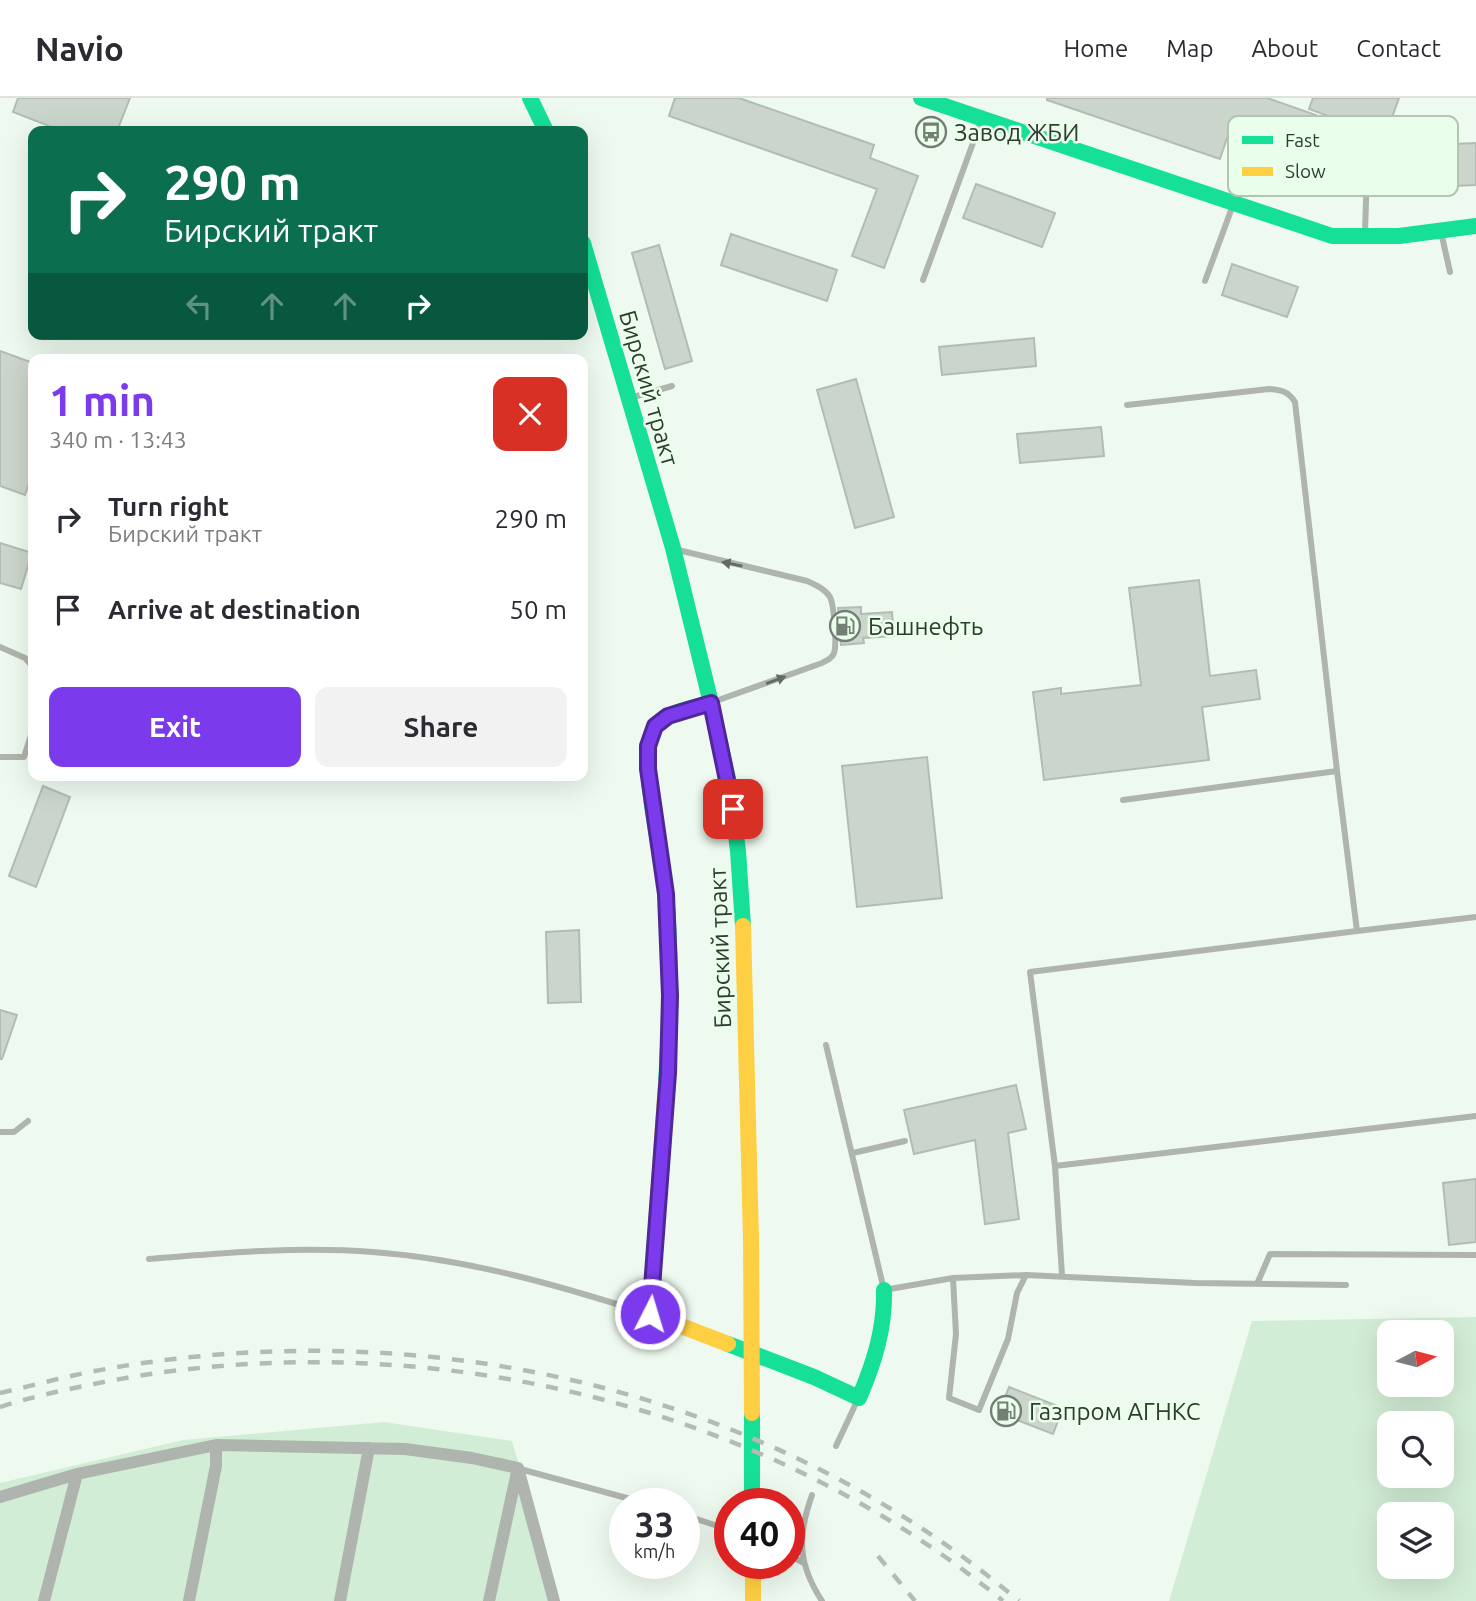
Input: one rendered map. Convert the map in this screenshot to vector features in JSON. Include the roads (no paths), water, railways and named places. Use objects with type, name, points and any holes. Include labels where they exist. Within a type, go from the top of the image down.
[{"type":"street","points":[[530,98],[544,126]]},
{"type":"street","points":[[921,98],[1233,205],[1332,236],[1364,237],[1476,226]]},
{"type":"street","name":"Бирский тракт","points":[[588,260],[673,548],[730,788],[743,906],[751,1239],[752,1488]]},
{"type":"street","points":[[711,703],[668,716],[655,726],[648,746],[648,769],[666,894],[670,1003],[668,1073],[650,1314],[814,1377],[859,1398],[881,1340],[886,1314],[884,1290]]},
{"type":"street","points":[[189,1601],[216,1466],[216,1445]]},
{"type":"street","points":[[0,1497],[76,1474],[216,1445],[405,1450],[472,1458],[518,1468]]},
{"type":"street","points":[[340,1601],[369,1448]]},
{"type":"street","points":[[489,1601],[518,1468]]},
{"type":"street","points":[[518,1468],[554,1601]]},
{"type":"street","points":[[44,1601],[76,1474]]},
{"type":"street","points":[[753,1579],[753,1601]]},
{"type":"lane","points":[[923,280],[982,118]]},
{"type":"lane","points":[[1364,237],[1366,196]]},
{"type":"lane","points":[[1205,281],[1233,205]]},
{"type":"lane","points":[[1440,231],[1450,271]]},
{"type":"lane","points":[[628,398],[672,386]]},
{"type":"lane","points":[[1127,405],[1269,389],[1282,390],[1295,402],[1357,931]]},
{"type":"lane","points":[[673,548],[723,563],[807,581],[830,597],[832,605],[836,650],[831,658],[711,703]]},
{"type":"lane","points":[[0,647],[28,661]]},
{"type":"lane","points":[[24,757],[28,745]]},
{"type":"lane","points":[[0,757],[28,758]]},
{"type":"lane","points":[[1123,800],[1337,771]]},
{"type":"lane","points":[[1062,1276],[1055,1166],[1030,972],[1476,917]]},
{"type":"lane","points":[[826,1045],[884,1290],[953,1278],[1026,1275],[1346,1285]]},
{"type":"lane","points":[[1055,1166],[1476,1116]]},
{"type":"lane","points":[[0,1132],[14,1132],[28,1121]]},
{"type":"lane","points":[[853,1153],[905,1141]]},
{"type":"lane","points":[[149,1259],[300,1249],[373,1252],[442,1260],[500,1271],[650,1314]]},
{"type":"lane","points":[[1257,1284],[1270,1254],[1476,1255]]},
{"type":"lane","points":[[953,1278],[956,1334],[949,1398],[979,1410],[1008,1339],[1017,1293],[1026,1275]]},
{"type":"lane","points":[[836,1446],[859,1398]]},
{"type":"lane","points":[[518,1468],[609,1493]]},
{"type":"lane","points":[[805,1514],[812,1496]]},
{"type":"lane","points":[[805,1566],[822,1601]]},
{"type":"railway","points":[[0,1393],[106,1369],[227,1354],[349,1351],[470,1361],[589,1384],[704,1419],[816,1467],[921,1528],[1019,1601]]},
{"type":"railway","points":[[0,1407],[104,1382],[221,1366],[340,1363],[460,1372],[578,1393],[692,1427],[803,1473],[907,1531],[1003,1601]]},
{"type":"railway","points":[[878,1556],[915,1601]]},
{"type":"place","name":"Завод ЖБИ","points":[[931,132]]},
{"type":"place","name":"Башнефть","points":[[845,626]]},
{"type":"place","name":"Газпром АГНКС","points":[[1006,1411]]}]
